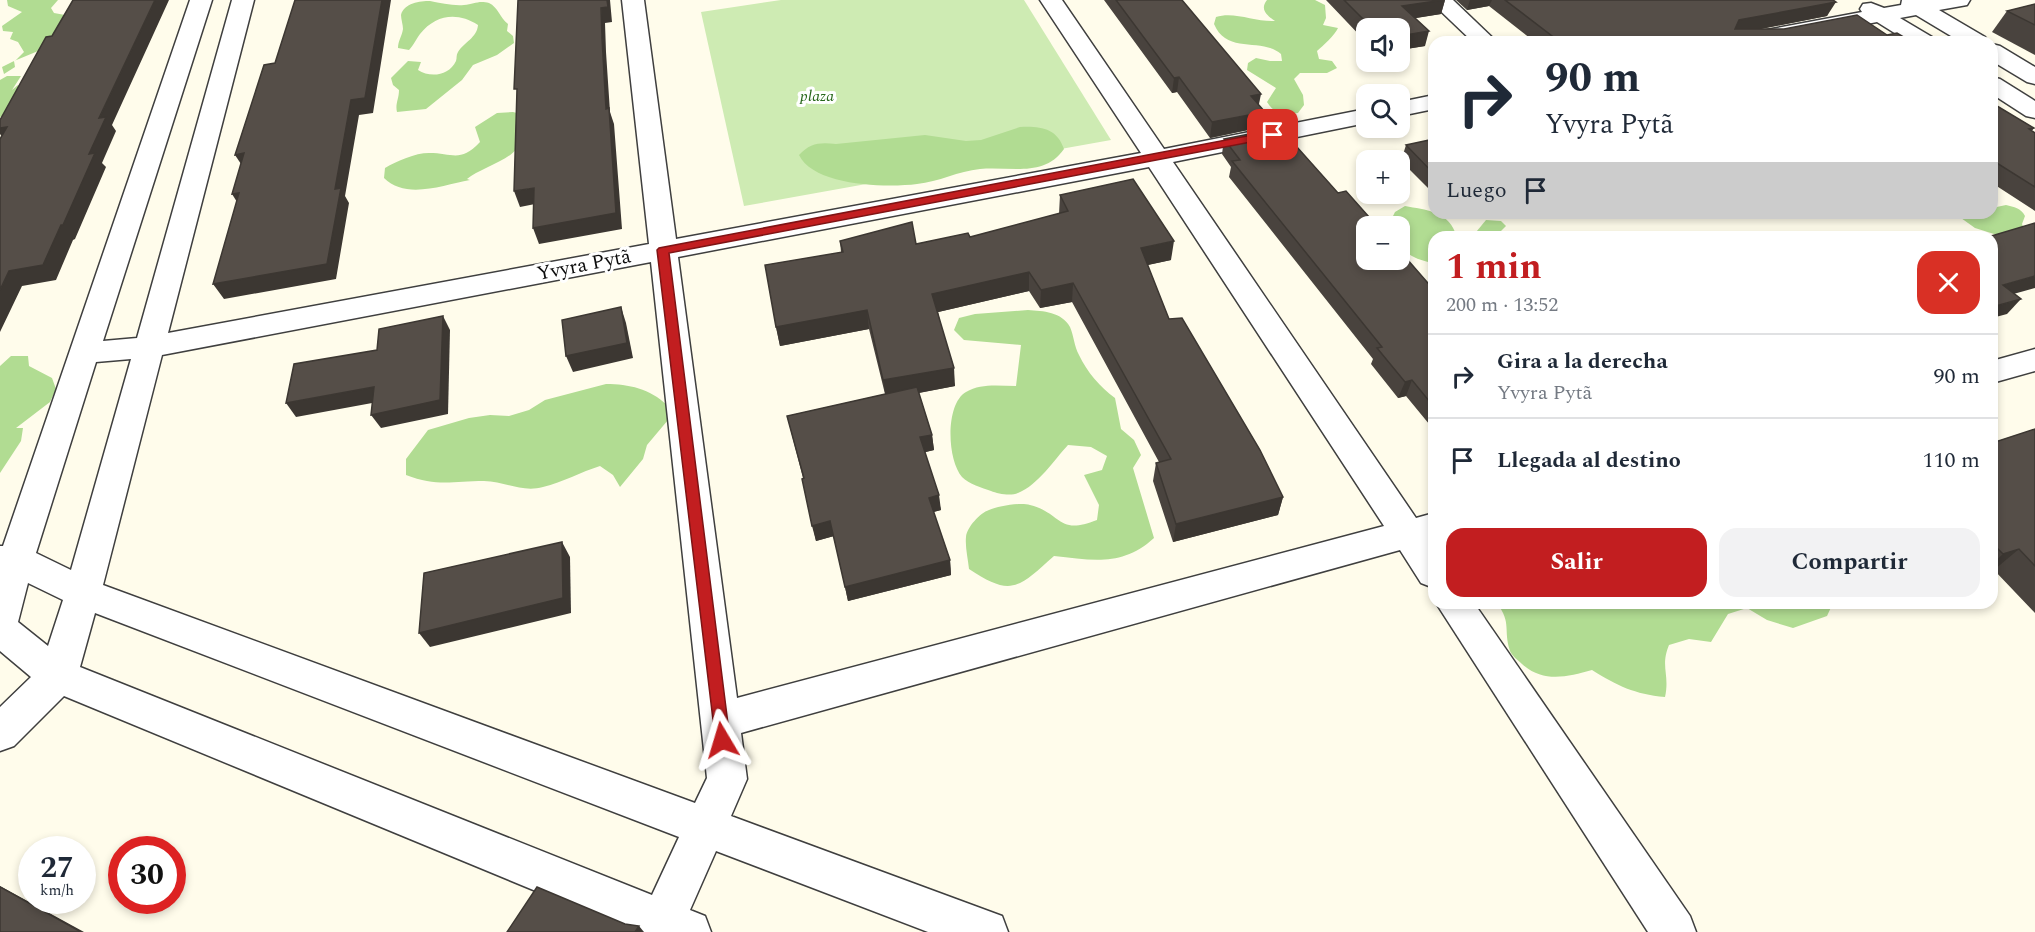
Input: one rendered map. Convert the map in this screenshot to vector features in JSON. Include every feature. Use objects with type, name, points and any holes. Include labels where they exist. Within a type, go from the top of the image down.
[{"type":"street","points":[[0,621],[8,560],[84,353],[201,0]]},
{"type":"street","points":[[0,733],[58,676],[83,593],[243,0]]},
{"type":"street","points":[[0,629],[58,676],[676,927],[706,827],[727,779],[633,0]]},
{"type":"street","points":[[1051,0],[1157,158],[1421,531],[1428,554]]},
{"type":"street","points":[[1440,0],[1479,36]]},
{"type":"street","points":[[1857,0],[1914,36]]},
{"type":"street","points":[[1771,36],[1881,15],[1913,4],[1959,0]]},
{"type":"street","points":[[1913,4],[1967,36]]},
{"type":"street","points":[[1998,55],[2035,77]]},
{"type":"street","points":[[1998,88],[2035,111]]},
{"type":"street","points":[[1410,107],[1428,103]]},
{"type":"street","name":"Yvyra Pytã","points":[[84,353],[148,346],[1157,158],[1356,118]]},
{"type":"street","points":[[1998,370],[2035,360]]},
{"type":"street","points":[[719,721],[1421,531]]},
{"type":"street","points":[[8,560],[83,593],[986,932]]},
{"type":"street","points":[[1458,609],[1674,932]]},
{"type":"green space","points":[[7,0],[58,0],[51,8],[54,13],[65,15],[55,44],[14,61],[24,52],[18,42],[10,39],[13,32],[3,31],[2,26],[22,12],[8,6]]},
{"type":"green space","name":"plaza","points":[[781,0],[1024,0],[1111,140],[744,206],[701,12]]},
{"type":"green space","points":[[1267,0],[1315,0],[1325,5],[1326,18],[1323,25],[1338,28],[1317,51],[1319,59],[1332,61],[1337,68],[1327,73],[1300,73],[1294,79],[1303,95],[1304,105],[1298,113],[1285,114],[1273,109],[1267,102],[1276,88],[1247,70],[1248,63],[1256,58],[1282,61],[1281,54],[1264,46],[1236,43],[1227,39],[1214,24],[1216,17],[1223,15],[1275,21],[1264,10]]},
{"type":"green space","points":[[430,1],[456,5],[489,3],[508,24],[507,31],[513,36],[514,43],[497,55],[473,65],[462,80],[426,109],[397,112],[399,90],[393,85],[391,78],[408,61],[421,62],[418,70],[423,73],[433,75],[444,73],[453,66],[458,52],[473,37],[477,29],[478,25],[463,18],[448,17],[426,27],[409,50],[398,48],[403,29],[401,15],[405,8]]},
{"type":"green space","points":[[14,61],[15,67],[4,74],[2,67]]},
{"type":"green space","points":[[7,76],[21,76],[12,90],[18,85],[21,91],[12,113],[0,117],[0,80]]},
{"type":"green space","points":[[513,112],[525,115],[517,148],[508,156],[467,179],[470,180],[414,190],[393,185],[384,178],[385,168],[412,156],[424,153],[461,155],[467,153],[480,142],[475,127],[497,113]]},
{"type":"green space","points":[[1020,127],[1047,130],[1057,137],[1064,149],[1047,164],[1037,167],[980,169],[925,183],[888,186],[835,179],[807,165],[799,155],[807,148],[820,143],[836,144],[925,135],[966,141],[981,140]]},
{"type":"green space","points":[[2006,205],[2014,207],[2025,216],[2022,224],[2024,229],[2010,239],[1998,235],[1998,231],[1975,228],[1962,219],[1998,219],[1998,207]]},
{"type":"green space","points":[[1405,206],[1428,210],[1428,219],[1446,219],[1454,231],[1428,231],[1428,262],[1420,260],[1410,254],[1410,216],[1393,216]]},
{"type":"green space","points":[[1486,220],[1501,221],[1506,226],[1501,231],[1477,231]]},
{"type":"green space","points":[[1028,310],[1052,313],[1067,322],[1077,352],[1086,367],[1099,384],[1115,398],[1121,429],[1134,440],[1141,455],[1133,468],[1154,538],[1130,554],[1119,557],[1094,560],[1054,556],[1023,581],[1006,586],[996,584],[969,569],[966,537],[974,521],[989,510],[1021,504],[1040,509],[1060,522],[1074,526],[1097,520],[1099,505],[1084,475],[1102,470],[1107,456],[1091,447],[1068,445],[1032,484],[1012,494],[997,493],[972,484],[962,477],[957,469],[951,446],[951,433],[954,408],[959,398],[978,387],[1016,386],[1021,345],[964,340],[954,330],[959,318],[975,314]]},
{"type":"green space","points":[[11,356],[28,356],[29,366],[52,378],[56,389],[50,402],[16,428],[23,428],[21,441],[0,473],[0,366]]},
{"type":"green space","points":[[606,384],[639,388],[654,395],[667,405],[668,420],[647,445],[643,459],[620,487],[613,475],[600,466],[543,487],[528,489],[484,481],[427,481],[406,475],[406,459],[428,430],[469,418],[490,415],[509,416],[529,410],[545,400]]},
{"type":"green space","points":[[1744,609],[1728,614],[1711,642],[1689,639],[1669,645],[1665,659],[1665,697],[1644,694],[1627,688],[1592,670],[1556,677],[1530,670],[1510,651],[1502,610]]},
{"type":"green space","points":[[1749,609],[1830,609],[1827,616],[1793,628],[1767,620]]},
{"type":"building","points":[[73,0],[155,0],[99,118],[106,117],[89,154],[95,153],[43,265],[9,271],[0,290],[0,139],[7,127],[0,128],[0,120],[46,37],[52,36]]},
{"type":"building","points":[[295,0],[382,0],[365,98],[351,100],[335,189],[341,188],[327,264],[213,284],[239,193],[232,194],[244,153],[235,155],[264,65],[275,63]]},
{"type":"building","points":[[518,0],[607,0],[608,7],[601,8],[602,38],[616,213],[533,228],[534,188],[514,191],[517,89],[514,89]]},
{"type":"building","points":[[1116,0],[1182,0],[1261,94],[1251,96],[1265,112],[1212,122],[1179,77],[1174,78]]},
{"type":"building","points":[[1344,0],[1443,0],[1402,6],[1429,31],[1410,34],[1410,18],[1362,18]]},
{"type":"building","points":[[1505,0],[1833,0],[1836,2],[1739,20],[1735,29],[1784,29],[1857,15],[1887,35],[1897,33],[1902,36],[1552,36]]},
{"type":"building","points":[[2035,4],[2035,25],[2007,11]]},
{"type":"building","points":[[1998,107],[2034,128],[2029,129],[2035,133],[2035,187],[1998,164]]},
{"type":"building","points":[[1280,128],[1338,193],[1346,191],[1368,216],[1356,216],[1356,270],[1410,270],[1410,262],[1428,283],[1428,400],[1412,380],[1405,382],[1377,348],[1382,347],[1232,161],[1240,160],[1224,139]]},
{"type":"building","points":[[1428,140],[1428,168],[1406,145]]},
{"type":"building","points":[[1133,179],[1174,241],[1141,248],[1169,319],[1182,318],[1260,450],[1283,497],[1176,524],[1156,463],[1171,459],[1073,283],[1041,290],[1029,272],[932,294],[954,368],[883,380],[867,310],[776,327],[765,265],[843,252],[840,241],[912,222],[916,244],[968,233],[970,237],[1068,211],[1060,195]]},
{"type":"building","points":[[2035,223],[2035,276],[2003,285],[2021,299],[1998,305],[1998,234]]},
{"type":"building","points":[[621,307],[627,343],[566,356],[562,320]]},
{"type":"building","points":[[443,316],[440,400],[371,415],[374,387],[286,403],[294,364],[377,350],[379,329]]},
{"type":"building","points":[[917,387],[932,435],[920,437],[939,495],[929,498],[950,560],[845,587],[830,521],[812,526],[802,479],[804,478],[787,416]]},
{"type":"building","points":[[2035,429],[2035,566],[2019,549],[2003,554],[1998,549],[1998,441]]},
{"type":"building","points":[[562,542],[563,598],[419,633],[424,573]]},
{"type":"building","points":[[0,887],[18,897],[18,914],[49,914],[81,932],[0,932]]},
{"type":"building","points":[[537,887],[625,924],[639,926],[635,932],[507,932]]},
{"type":"route","points":[[722,740],[663,250],[1273,135]]}]
